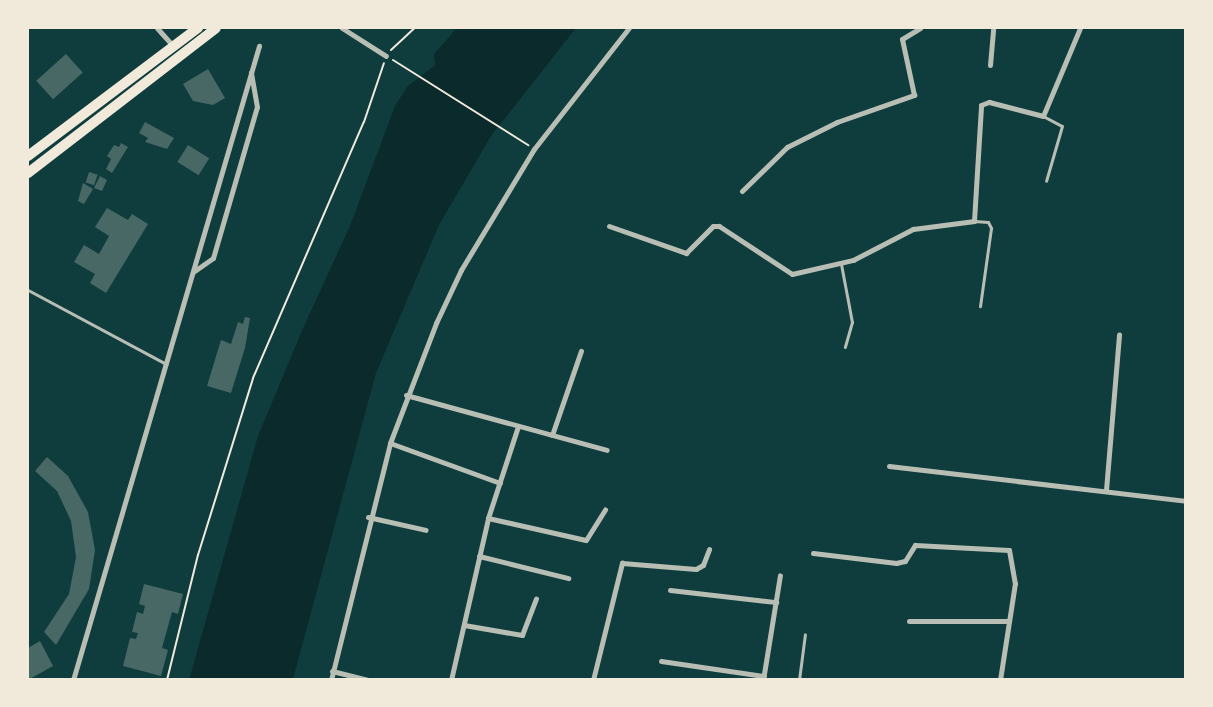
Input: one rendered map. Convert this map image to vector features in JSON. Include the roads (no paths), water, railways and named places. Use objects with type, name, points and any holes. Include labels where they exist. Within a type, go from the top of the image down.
[{"type":"highway","points":[[28,156],[198,28]]},
{"type":"highway","points":[[28,173],[216,28]]},
{"type":"street","points":[[157,28],[174,46]]},
{"type":"street","points":[[342,28],[386,56]]},
{"type":"street","points":[[331,680],[368,517],[390,443],[406,395],[461,270],[534,149],[629,28]]},
{"type":"street","points":[[742,191],[787,147],[837,122],[914,95],[902,39],[920,28]]},
{"type":"street","points":[[990,65],[993,28]]},
{"type":"street","points":[[609,226],[686,253],[716,225],[792,274],[841,264],[913,228],[974,221],[980,105],[989,102],[1043,116],[1080,28]]},
{"type":"street","points":[[74,680],[97,586],[167,364],[258,46]]},
{"type":"street","points":[[193,272],[213,258],[257,107],[250,73]]},
{"type":"street","points":[[1106,490],[1119,335]]},
{"type":"street","points":[[552,435],[581,351]]},
{"type":"street","points":[[406,395],[606,450]]},
{"type":"street","points":[[451,680],[488,518],[518,426]]},
{"type":"street","points":[[390,443],[500,483]]},
{"type":"street","points":[[889,466],[1106,490],[1186,501]]},
{"type":"street","points":[[488,518],[586,540],[605,509]]},
{"type":"street","points":[[368,517],[426,530]]},
{"type":"street","points":[[813,553],[896,563],[905,561],[915,545],[1009,550],[1015,574],[1000,680]]},
{"type":"street","points":[[593,680],[622,563],[696,569],[704,565],[709,549]]},
{"type":"street","points":[[479,556],[568,578]]},
{"type":"street","points":[[661,661],[764,678],[780,575]]},
{"type":"street","points":[[670,590],[776,602]]},
{"type":"street","points":[[464,626],[522,635],[536,599]]},
{"type":"street","points":[[909,621],[1008,621]]},
{"type":"street","points":[[332,671],[369,680]]},
{"type":"lane","points":[[1043,116],[1062,126],[1046,181]]},
{"type":"lane","points":[[974,221],[988,222],[991,228],[980,306]]},
{"type":"lane","points":[[841,264],[852,322],[846,347]]},
{"type":"lane","points":[[28,290],[167,364]]},
{"type":"lane","points":[[799,680],[805,634]]},
{"type":"water","points":[[457,28],[576,28],[491,136],[439,225],[376,373],[293,679],[189,680],[258,436],[304,326],[350,226],[395,106],[407,87],[435,65],[434,54]]}]
